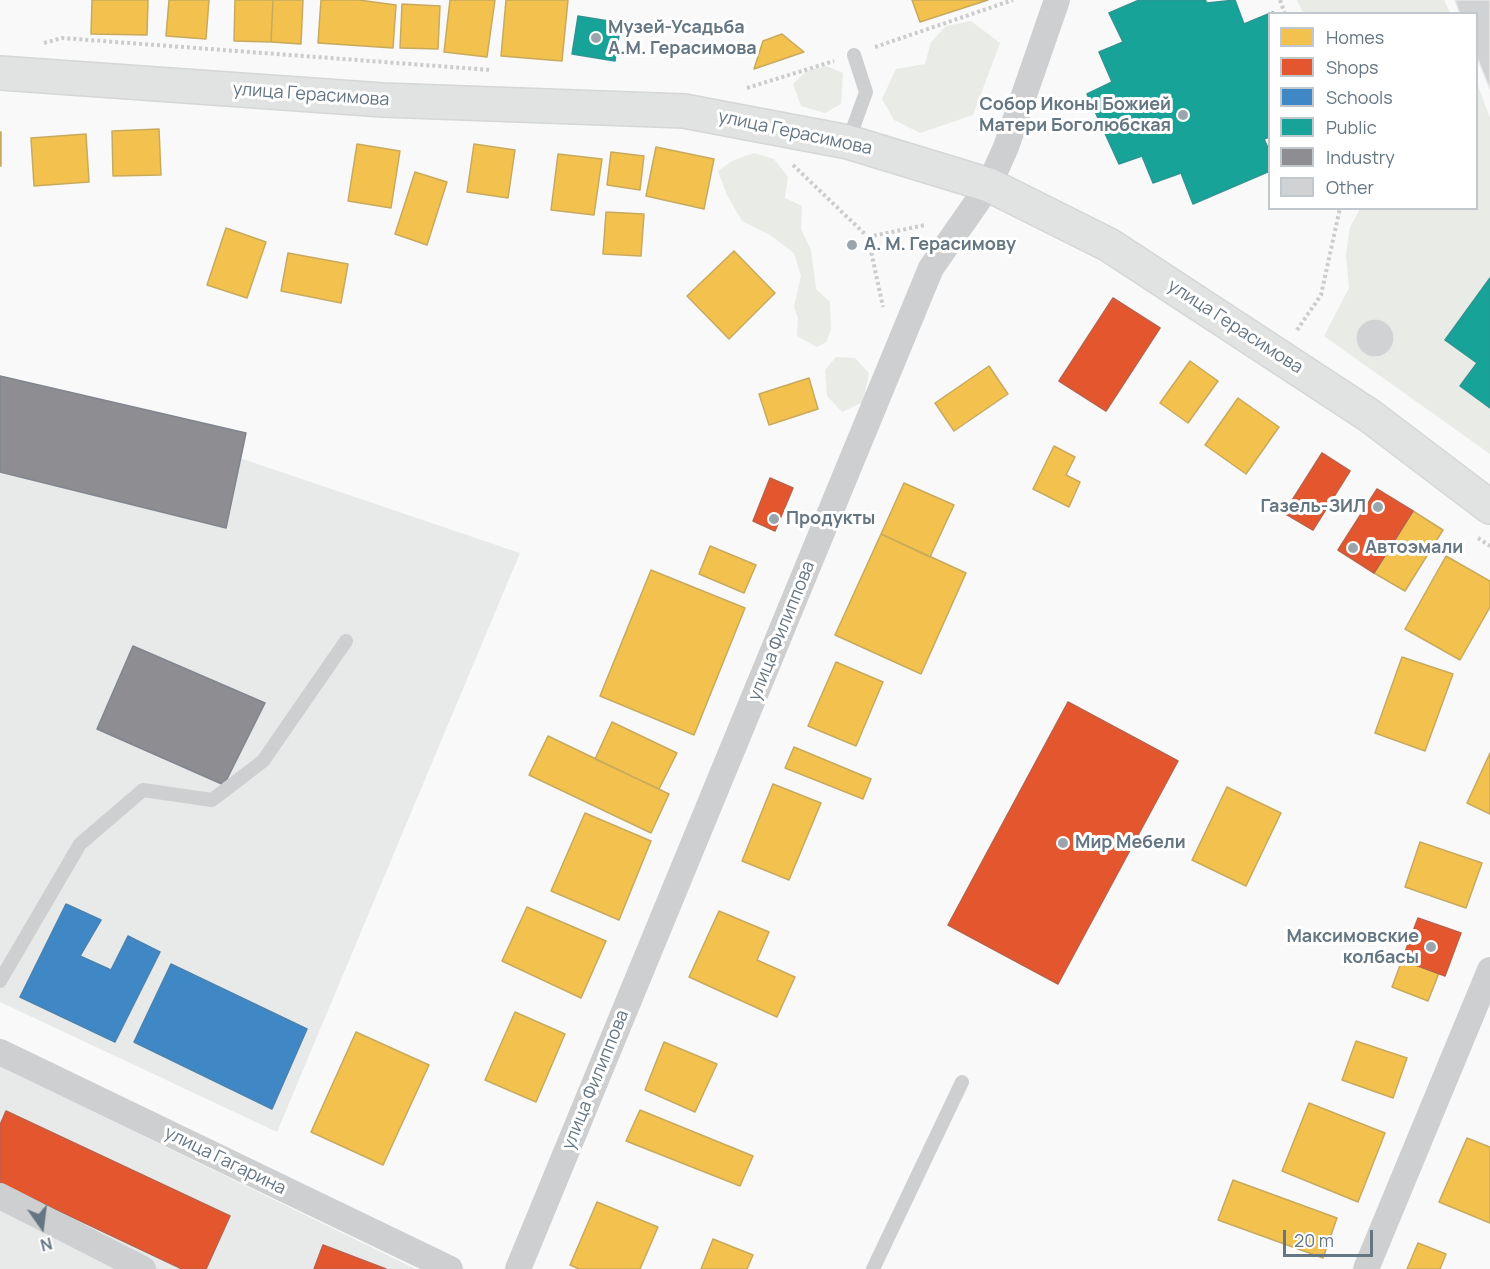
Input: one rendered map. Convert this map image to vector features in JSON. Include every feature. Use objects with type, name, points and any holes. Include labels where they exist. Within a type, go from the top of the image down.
[{"type":"main road","name":"улица Герасимова","points":[[0,73],[383,100],[684,111],[848,142],[989,185],[1109,245],[1370,416],[1481,520]]},
{"type":"street","name":"улица Филиппова","points":[[518,1269],[931,268],[989,185],[1006,147],[1057,0]]},
{"type":"street","points":[[1366,1269],[1490,970]]},
{"type":"street","name":"улица Гагарина","points":[[0,1052],[450,1269]]},
{"type":"street","points":[[0,1196],[143,1269]]},
{"type":"lane","points":[[848,142],[866,92],[854,55]]},
{"type":"lane","points":[[0,981],[80,844],[144,790],[212,801],[263,761],[346,641]]},
{"type":"lane","points":[[873,1269],[962,1082]]},
{"type":"path","points":[[740,88],[752,89],[1013,0]]},
{"type":"path","points":[[41,43],[62,38],[502,70]]},
{"type":"path","points":[[791,163],[868,237],[894,358]]},
{"type":"path","points":[[1305,322],[1321,295],[1341,210]]},
{"type":"path","points":[[868,237],[967,216]]},
{"type":"path","points":[[1481,520],[1490,546]]},
{"type":"shaded area","points":[[1297,0],[1444,0],[1450,12],[1303,12]]},
{"type":"shaded area","points":[[971,21],[1000,43],[973,115],[920,133],[894,120],[882,99],[896,69],[925,64],[931,42],[946,26]]},
{"type":"shaded area","points":[[826,66],[843,73],[841,104],[825,113],[801,106],[793,84],[806,71]]},
{"type":"shaded area","points":[[1478,86],[1490,118],[1490,454],[1324,336],[1349,288],[1346,255],[1350,227],[1359,210],[1478,210]]},
{"type":"shaded area","points":[[754,153],[774,159],[788,177],[785,198],[802,206],[801,229],[811,250],[816,289],[830,302],[831,330],[826,342],[817,347],[797,336],[798,318],[794,307],[801,276],[794,253],[770,235],[742,221],[727,195],[718,171],[732,161]]},
{"type":"shaded area","points":[[836,357],[855,358],[869,373],[863,402],[842,412],[827,396],[825,370]]},
{"type":"shaded area","points":[[4,378],[520,553],[277,1132],[0,1002],[0,384]]},
{"type":"shaded area","points":[[0,1066],[416,1269],[0,1269]]},
{"type":"building: Homes","points":[[92,0],[148,0],[147,35],[91,34]]},
{"type":"building: Homes","points":[[169,0],[209,0],[206,39],[166,36]]},
{"type":"building: Homes","points":[[235,0],[273,0],[271,42],[234,41]]},
{"type":"building: Homes","points":[[273,0],[303,0],[301,44],[271,42]]},
{"type":"building: Homes","points":[[321,0],[359,0],[396,5],[393,48],[318,43]]},
{"type":"building: Homes","points":[[450,0],[495,0],[487,57],[444,52]]},
{"type":"building: Homes","points":[[506,0],[568,0],[562,61],[501,56]]},
{"type":"building: Homes","points":[[912,0],[988,0],[920,22]]},
{"type":"building: Homes","points":[[402,4],[440,6],[438,49],[400,48]]},
{"type":"building: Homes","points":[[782,34],[804,52],[754,69],[763,41]]},
{"type":"building: Homes","points":[[159,129],[161,175],[113,176],[112,131]]},
{"type":"building: Homes","points":[[1,132],[1,166],[0,166]]},
{"type":"building: Homes","points":[[86,134],[89,182],[34,186],[31,138]]},
{"type":"building: Homes","points":[[357,144],[400,151],[391,208],[348,201]]},
{"type":"building: Homes","points":[[474,144],[515,150],[508,198],[467,192]]},
{"type":"building: Homes","points":[[656,147],[714,159],[704,209],[646,196]]},
{"type":"building: Homes","points":[[611,152],[644,156],[640,190],[607,185]]},
{"type":"building: Homes","points":[[558,154],[602,159],[594,215],[551,210]]},
{"type":"building: Homes","points":[[415,172],[447,182],[427,245],[395,234]]},
{"type":"building: Homes","points":[[606,212],[644,214],[641,256],[603,254]]},
{"type":"building: Homes","points":[[226,228],[266,242],[247,298],[207,285]]},
{"type":"building: Homes","points":[[734,251],[775,293],[729,339],[687,296]]},
{"type":"building: Homes","points":[[288,253],[348,264],[341,303],[281,291]]},
{"type":"building: Homes","points":[[1190,361],[1218,381],[1188,423],[1160,403]]},
{"type":"building: Homes","points":[[989,366],[1008,394],[954,431],[935,403]]},
{"type":"building: Homes","points":[[809,378],[818,409],[769,425],[759,394]]},
{"type":"building: Homes","points":[[1238,398],[1279,427],[1246,474],[1205,445]]},
{"type":"building: Homes","points":[[1054,446],[1075,457],[1066,475],[1080,482],[1069,507],[1033,489]]},
{"type":"building: Homes","points":[[904,483],[954,505],[930,557],[881,534]]},
{"type":"building: Homes","points":[[1413,511],[1443,530],[1405,591],[1374,573]]},
{"type":"building: Homes","points":[[881,534],[966,573],[921,674],[835,635]]},
{"type":"building: Homes","points":[[710,546],[756,565],[744,593],[699,574]]},
{"type":"building: Homes","points":[[1446,556],[1490,581],[1490,607],[1460,660],[1405,629]]},
{"type":"building: Homes","points":[[651,570],[745,608],[694,735],[600,696]]},
{"type":"building: Homes","points":[[1402,657],[1453,674],[1425,751],[1375,733]]},
{"type":"building: Homes","points":[[836,662],[883,682],[856,746],[808,726]]},
{"type":"building: Homes","points":[[612,722],[677,753],[659,789],[595,759]]},
{"type":"building: Homes","points":[[548,736],[669,794],[651,833],[529,775]]},
{"type":"building: Homes","points":[[794,747],[871,779],[863,799],[785,768]]},
{"type":"building: Homes","points":[[1490,753],[1490,814],[1467,803]]},
{"type":"building: Homes","points":[[773,784],[821,803],[789,880],[742,861]]},
{"type":"building: Homes","points":[[1227,787],[1281,813],[1246,886],[1192,860]]},
{"type":"building: Homes","points":[[585,813],[651,841],[619,920],[551,891]]},
{"type":"building: Homes","points":[[1420,842],[1482,863],[1466,908],[1405,887]]},
{"type":"building: Homes","points":[[527,907],[606,941],[581,998],[502,961]]},
{"type":"building: Homes","points":[[719,911],[769,932],[757,960],[795,977],[777,1017],[689,977]]},
{"type":"building: Homes","points":[[1402,960],[1439,973],[1428,1001],[1392,987]]},
{"type":"building: Homes","points":[[515,1012],[565,1034],[536,1102],[485,1080]]},
{"type":"building: Homes","points":[[356,1032],[429,1065],[383,1165],[311,1132]]},
{"type":"building: Homes","points":[[1356,1041],[1407,1058],[1393,1098],[1342,1080]]},
{"type":"building: Homes","points":[[664,1042],[717,1064],[695,1112],[645,1090]]},
{"type":"building: Homes","points":[[1309,1103],[1385,1133],[1358,1202],[1282,1171]]},
{"type":"building: Homes","points":[[640,1110],[753,1156],[740,1186],[626,1141]]},
{"type":"building: Homes","points":[[1467,1138],[1490,1147],[1490,1223],[1439,1202]]},
{"type":"building: Homes","points":[[1233,1180],[1337,1218],[1323,1258],[1218,1220]]},
{"type":"building: Homes","points":[[597,1202],[658,1227],[640,1269],[579,1269],[570,1265]]},
{"type":"building: Homes","points":[[713,1239],[753,1255],[747,1269],[701,1269]]},
{"type":"building: Homes","points":[[1418,1243],[1446,1254],[1440,1269],[1407,1269]]},
{"type":"building: Shops","points":[[1113,298],[1160,328],[1106,411],[1059,381]]},
{"type":"building: Shops","points":[[1322,453],[1350,471],[1313,530],[1284,513]]},
{"type":"building: Shops","points":[[770,478],[793,488],[775,531],[753,521]]},
{"type":"building: Shops","points":[[1377,489],[1413,511],[1374,573],[1338,550]]},
{"type":"building: Shops","name":"Мир Мебели","points":[[1068,702],[1178,761],[1058,984],[948,925]]},
{"type":"building: Shops","name":"Максимовские колбасы","points":[[1418,918],[1461,933],[1445,976],[1402,960]]},
{"type":"building: Shops","points":[[6,1111],[230,1216],[206,1269],[182,1269],[0,1183],[0,1125]]},
{"type":"building: Shops","points":[[323,1245],[386,1269],[314,1269]]},
{"type":"building: Schools","points":[[66,904],[101,920],[80,956],[111,970],[128,936],[160,952],[115,1042],[20,997]]},
{"type":"building: Schools","points":[[171,964],[307,1029],[272,1109],[134,1042]]},
{"type":"building: Public","name":"Собор Иконы Божией Матери Боголюбская","points":[[1139,0],[1205,0],[1207,3],[1235,0],[1244,24],[1268,14],[1268,138],[1264,139],[1268,148],[1268,172],[1193,204],[1181,173],[1153,183],[1142,156],[1119,164],[1087,94],[1112,82],[1099,52],[1123,42],[1109,13]]},
{"type":"building: Public","name":"Музей-Усадьба А.М. Герасимова","points":[[578,16],[621,23],[615,61],[572,54]]},
{"type":"building: Public","points":[[1490,278],[1490,408],[1460,386],[1477,363],[1445,340]]},
{"type":"building: Industry","points":[[0,376],[246,433],[226,528],[0,472]]},
{"type":"building: Industry","points":[[133,646],[265,703],[224,785],[97,729]]},
{"type":"building: Other","points":[[1455,0],[1490,0],[1490,89],[1478,60],[1478,12],[1459,12]]},
{"type":"building: Other","points":[[1375,319],[1388,325],[1394,338],[1388,351],[1375,357],[1362,351],[1356,338],[1362,325]]},
{"type":"place","name":"Музей-Усадьба А.М. Герасимова","points":[[596,38]]},
{"type":"place","name":"Собор Иконы Божией Матери Боголюбская","points":[[1183,115]]},
{"type":"place","name":"А. М. Герасимову","points":[[852,245]]},
{"type":"place","name":"Газель-ЗИЛ","points":[[1378,507]]},
{"type":"place","name":"Продукты","points":[[774,519]]},
{"type":"place","name":"Автоэмали","points":[[1353,548]]},
{"type":"place","name":"Мир Мебели","points":[[1063,843]]},
{"type":"place","name":"Максимовские колбасы","points":[[1431,947]]}]
